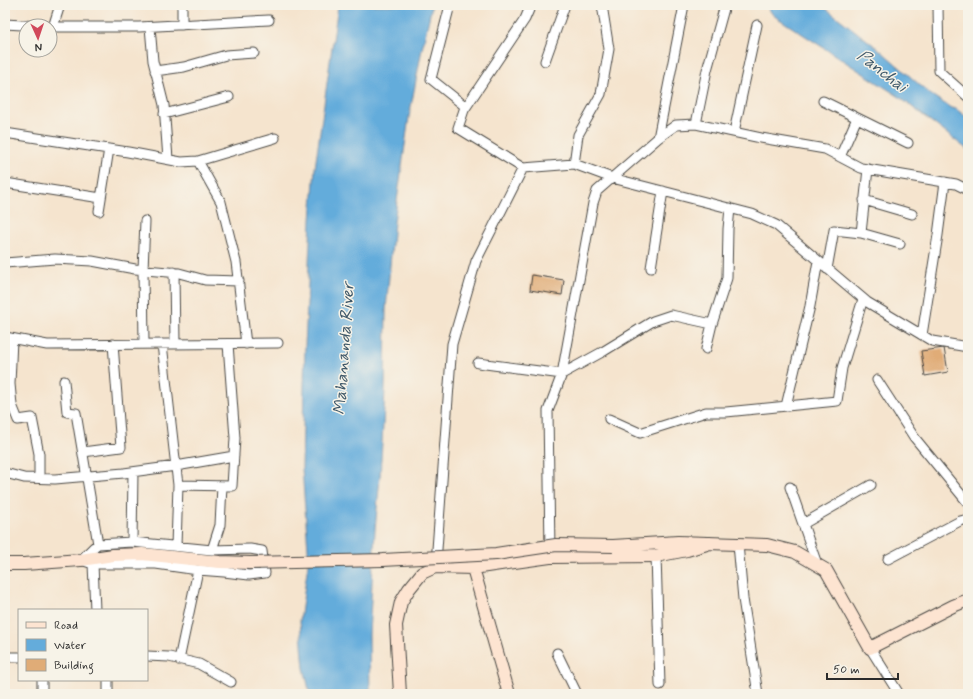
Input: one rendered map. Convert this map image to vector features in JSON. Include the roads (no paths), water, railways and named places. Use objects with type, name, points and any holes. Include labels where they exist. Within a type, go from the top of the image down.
[{"type":"street","points":[[55,18],[60,5]]},
{"type":"street","points":[[182,5],[182,25]]},
{"type":"street","points":[[450,5],[431,79],[466,107]]},
{"type":"street","points":[[531,5],[525,19],[466,107],[458,128],[523,168],[574,164],[612,178],[752,214],[776,225],[863,299],[932,341],[968,347]]},
{"type":"street","points":[[545,61],[564,5]]},
{"type":"street","points":[[574,164],[578,135],[601,94],[609,49],[602,5]]},
{"type":"street","points":[[658,138],[684,5]]},
{"type":"street","points":[[696,124],[706,70],[725,5]]},
{"type":"street","points":[[938,5],[939,71],[968,97]]},
{"type":"street","points":[[58,26],[150,27],[269,20]]},
{"type":"street","points":[[5,24],[18,25]]},
{"type":"street","points":[[734,132],[757,25]]},
{"type":"street","points":[[150,27],[153,61],[164,105],[168,160]]},
{"type":"street","points":[[155,71],[184,67],[226,55],[254,53]]},
{"type":"street","points":[[164,114],[229,97]]},
{"type":"street","points":[[823,101],[908,143]]},
{"type":"street","points":[[840,157],[857,118]]},
{"type":"street","points":[[550,557],[548,411],[562,374],[592,203],[597,191],[658,138],[676,125],[696,124],[825,149],[861,168],[956,184],[968,190]]},
{"type":"street","points":[[5,133],[181,162],[198,161],[275,138]]},
{"type":"street","points":[[99,211],[109,149]]},
{"type":"street","points":[[198,161],[221,202],[236,262],[246,344]]},
{"type":"street","points":[[436,567],[452,344],[476,261],[523,168]]},
{"type":"street","points":[[861,234],[868,169]]},
{"type":"street","points":[[922,335],[945,182]]},
{"type":"street","points":[[5,183],[101,198]]},
{"type":"street","points":[[651,268],[663,191]]},
{"type":"street","points":[[864,200],[912,214]]},
{"type":"street","points":[[706,349],[712,324],[728,278],[728,229],[730,208]]},
{"type":"street","points":[[144,221],[144,344]]},
{"type":"street","points":[[827,269],[834,230],[861,234],[900,244]]},
{"type":"street","points":[[5,263],[55,259],[92,261],[143,270],[174,272],[205,280],[239,281]]},
{"type":"street","points":[[786,406],[810,306],[818,261]]},
{"type":"street","points":[[174,272],[175,344]]},
{"type":"street","points":[[609,419],[640,433],[706,412],[726,412],[837,400],[842,368],[863,299]]},
{"type":"street","points":[[478,363],[562,374],[604,351],[653,321],[665,317],[672,315],[712,324]]},
{"type":"street","points":[[39,478],[39,454],[32,418],[18,420],[12,406],[8,338],[47,345],[278,343]]},
{"type":"street","points":[[83,452],[121,447],[113,344]]},
{"type":"street","points":[[162,344],[178,485],[176,546]]},
{"type":"street","points":[[178,485],[232,486],[235,438],[228,344]]},
{"type":"street","points":[[877,380],[914,437],[968,502]]},
{"type":"street","points":[[64,381],[66,412],[76,413],[98,544]]},
{"type":"street","points":[[5,473],[24,478],[87,476],[133,472],[234,456]]},
{"type":"street","points":[[132,542],[133,472]]},
{"type":"street","points":[[803,524],[871,485]]},
{"type":"street","points":[[212,550],[220,525],[222,486]]},
{"type":"street","points":[[790,487],[817,564]]},
{"type":"street","points":[[888,559],[960,521],[968,519]]},
{"type":"street","points":[[132,542],[212,550],[250,549],[262,551],[265,573],[249,575],[156,564],[93,564],[81,560],[98,544],[132,542]]},
{"type":"street","points":[[5,564],[81,560],[113,555],[142,554],[220,562],[250,563],[383,560],[496,554],[556,545],[614,546],[678,542],[767,544],[795,552],[826,570],[898,694]]},
{"type":"street","points":[[400,694],[396,626],[401,602],[422,573],[436,567],[473,568],[550,557],[656,556],[687,550],[710,543]]},
{"type":"street","points":[[738,544],[743,599],[758,694]]},
{"type":"street","points":[[656,556],[660,685]]},
{"type":"street","points":[[93,564],[95,609]]},
{"type":"street","points":[[473,568],[509,694]]},
{"type":"street","points":[[179,660],[198,570]]},
{"type":"street","points":[[870,648],[953,606],[968,600]]},
{"type":"street","points":[[557,653],[577,694]]},
{"type":"street","points":[[148,656],[169,657],[198,664],[231,682]]},
{"type":"street","points":[[5,657],[18,657]]},
{"type":"street","points":[[42,681],[42,694]]},
{"type":"street","points":[[108,681],[108,694]]},
{"type":"water","name":"Mahananda River","points":[[338,5],[432,5],[409,117],[394,222],[386,309],[385,390],[369,635],[370,694],[310,694],[304,668],[300,621],[308,564],[302,468],[305,346],[311,220],[315,168]]},
{"type":"water","name":"Panchai","points":[[766,5],[821,5],[824,7],[880,50],[930,94],[951,108],[956,109],[968,118],[968,150],[898,96],[773,15]]}]
